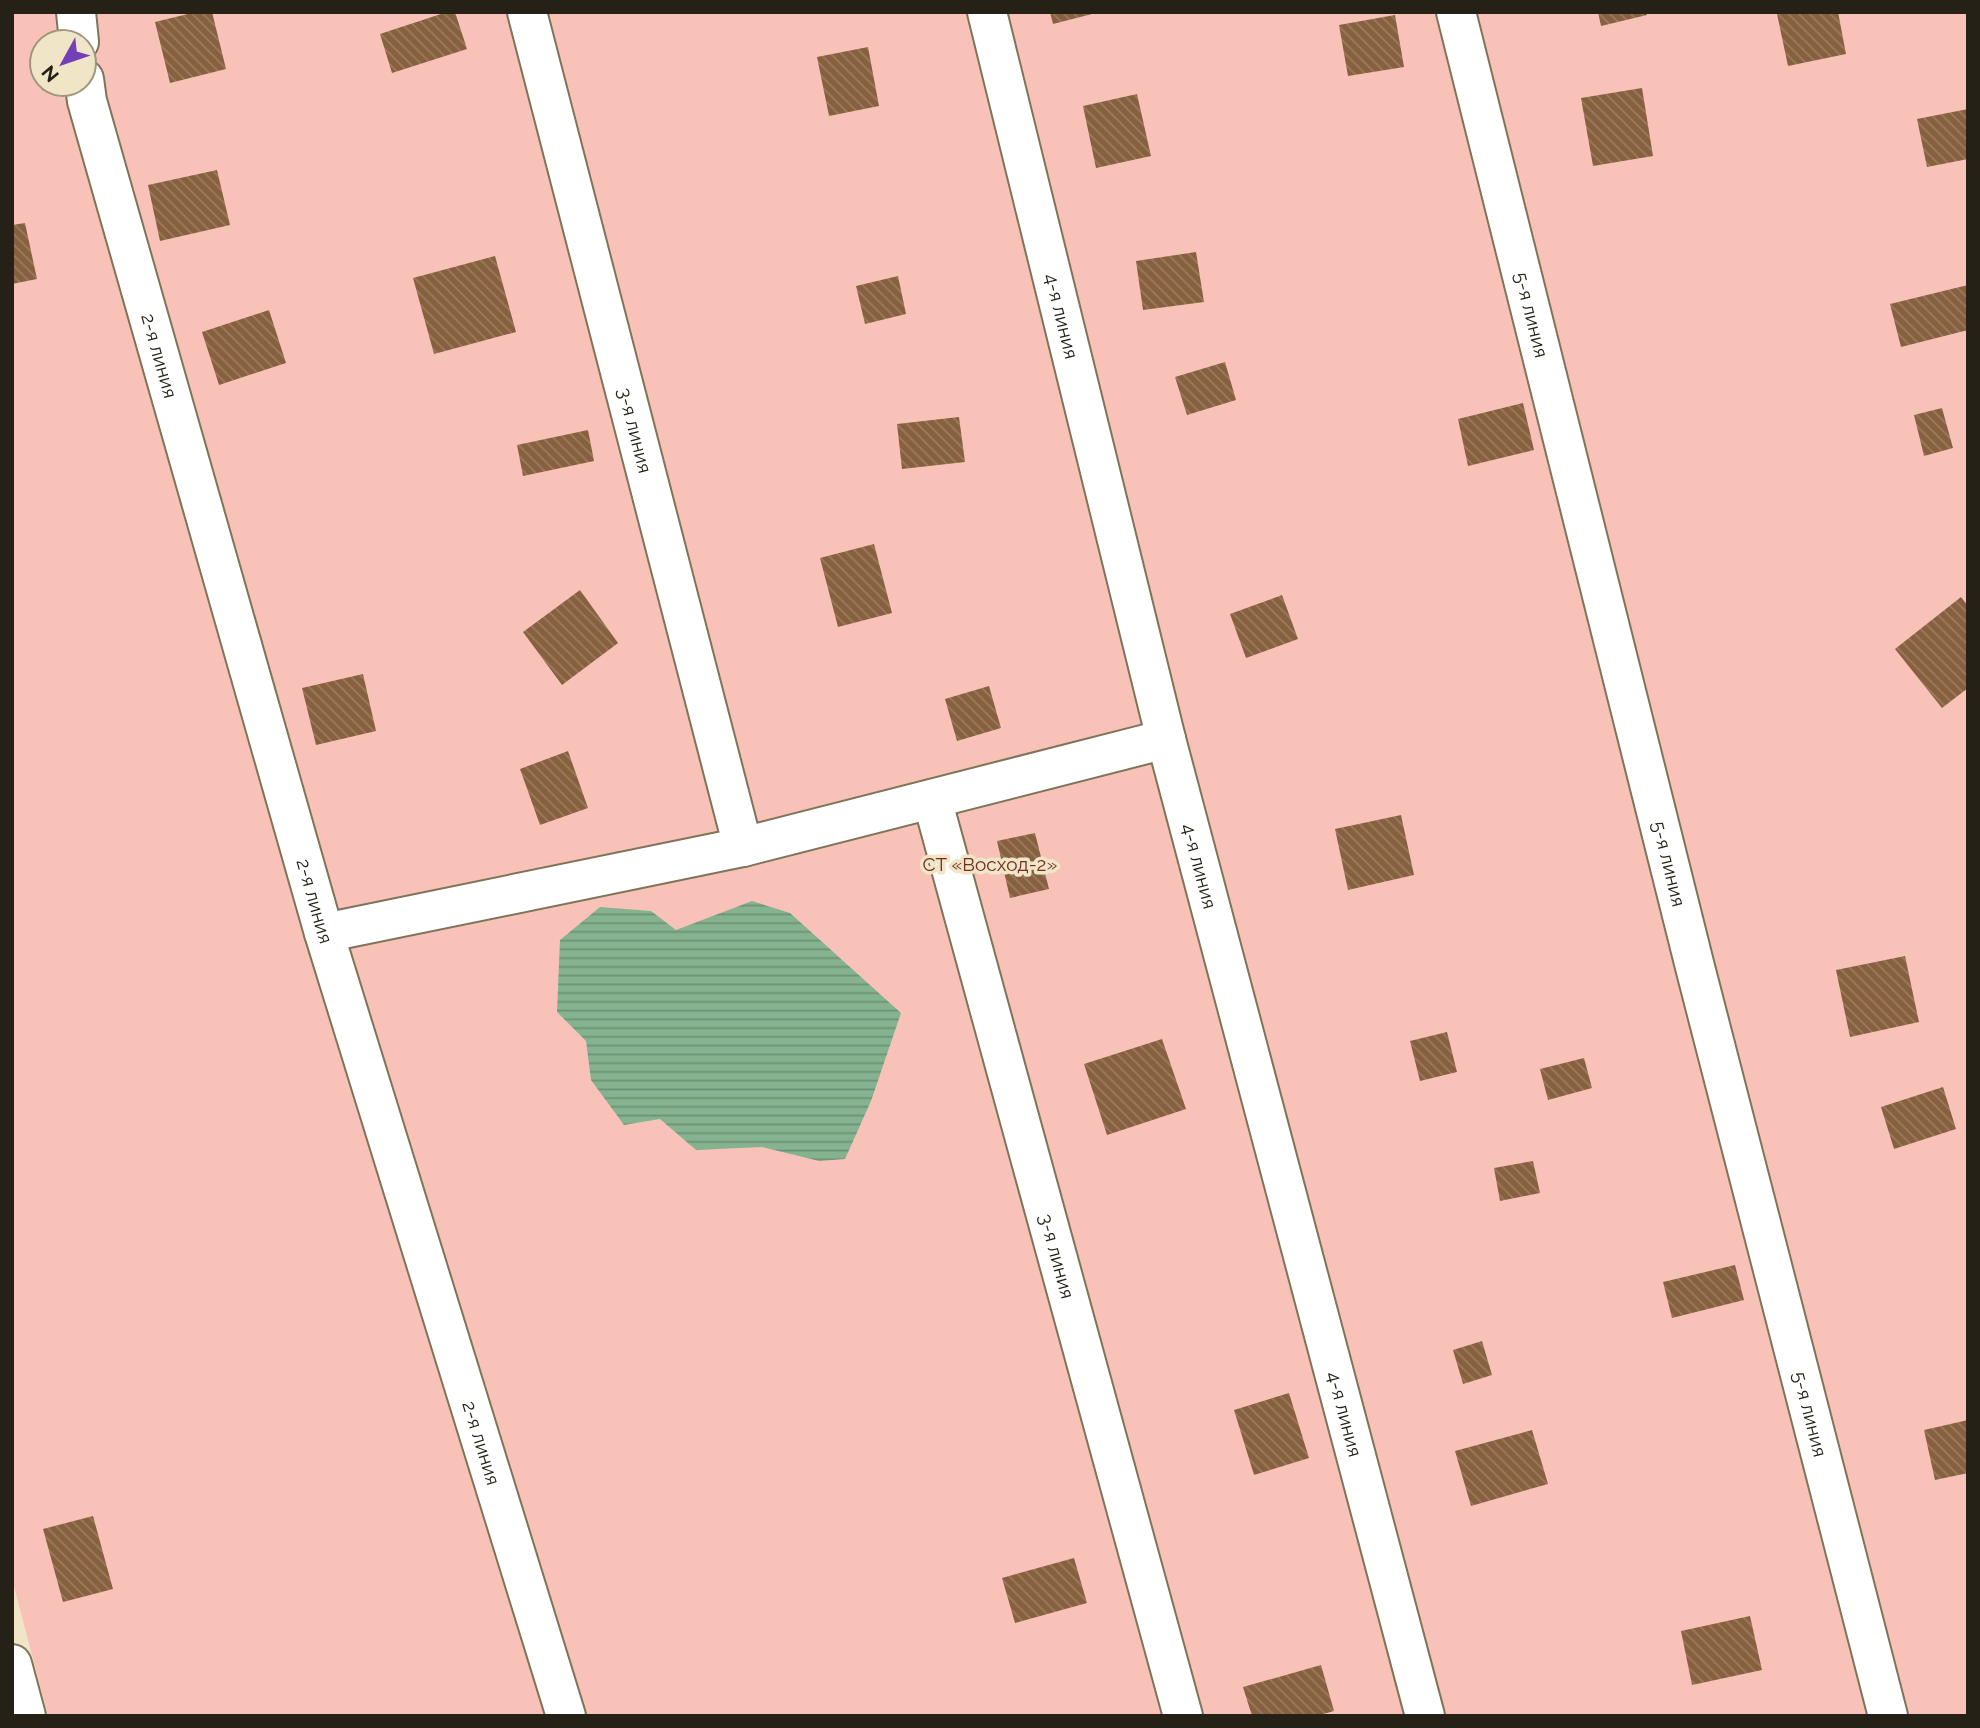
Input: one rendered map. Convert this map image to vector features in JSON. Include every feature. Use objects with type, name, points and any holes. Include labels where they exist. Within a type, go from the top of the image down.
[{"type":"street","name":"3-я линия","points":[[527,12],[743,847]]},
{"type":"street","name":"4-я линия","points":[[987,12],[1166,739],[1425,1716]]},
{"type":"street","name":"5-я линия","points":[[1456,12],[1695,967],[1888,1716]]},
{"type":"street","name":"2-я линия","points":[[87,98],[324,933],[566,1716]]},
{"type":"street","points":[[324,933],[743,847],[1166,739]]},
{"type":"street","name":"3-я линия","points":[[932,799],[1183,1716]]},
{"type":"street","points":[[12,1664],[26,1716]]},
{"type":"green space","name":"СТ «Восход-2»","points":[[12,12],[1968,12],[1968,1716],[48,1716],[12,1579]]},
{"type":"shaded area","points":[[752,901],[790,913],[901,1013],[871,1101],[845,1159],[819,1161],[762,1147],[696,1150],[660,1119],[624,1125],[591,1080],[586,1041],[557,1012],[560,940],[600,907],[651,911],[676,930]]},
{"type":"building","points":[[196,12],[212,12],[226,69],[170,83],[155,22]]},
{"type":"building","points":[[447,12],[455,12],[467,49],[392,73],[380,34]]},
{"type":"building","points":[[1050,12],[1096,12],[1096,13],[1053,24]]},
{"type":"building","points":[[1598,12],[1646,12],[1647,15],[1601,26]]},
{"type":"building","points":[[1838,12],[1846,54],[1788,66],[1777,14]]},
{"type":"building","points":[[1395,15],[1404,67],[1348,76],[1339,25]]},
{"type":"building","points":[[868,47],[879,106],[829,116],[817,57]]},
{"type":"building","points":[[1642,88],[1653,156],[1593,166],[1581,98]]},
{"type":"building","points":[[1137,94],[1151,156],[1096,168],[1083,106]]},
{"type":"building","points":[[1968,109],[1968,159],[1927,167],[1917,119]]},
{"type":"building","points":[[217,170],[230,225],[160,241],[148,185]]},
{"type":"building","points":[[25,223],[37,279],[12,284],[12,225]]},
{"type":"building","points":[[1196,252],[1204,302],[1143,310],[1136,261]]},
{"type":"building","points":[[495,256],[516,332],[434,354],[413,278]]},
{"type":"building","points":[[898,276],[906,314],[865,324],[856,286]]},
{"type":"building","points":[[1968,285],[1968,330],[1901,347],[1890,304]]},
{"type":"building","points":[[269,310],[286,363],[219,385],[202,332]]},
{"type":"building","points":[[1225,362],[1236,400],[1187,415],[1175,377]]},
{"type":"building","points":[[1523,403],[1534,450],[1468,466],[1458,419]]},
{"type":"building","points":[[1942,408],[1953,448],[1924,456],[1914,415]]},
{"type":"building","points":[[959,417],[965,462],[902,469],[897,424]]},
{"type":"building","points":[[588,430],[594,461],[523,476],[517,445]]},
{"type":"building","points":[[874,544],[892,613],[838,627],[820,558]]},
{"type":"building","points":[[580,590],[618,643],[562,685],[523,632]]},
{"type":"building","points":[[1282,595],[1298,639],[1246,658],[1230,614]]},
{"type":"building","points":[[1961,597],[1968,606],[1968,688],[1942,708],[1895,649]]},
{"type":"building","points":[[363,674],[376,731],[316,745],[302,688]]},
{"type":"building","points":[[989,686],[1001,728],[957,741],[945,699]]},
{"type":"building","points":[[568,751],[588,808],[540,825],[520,769]]},
{"type":"building","points":[[1401,815],[1414,875],[1348,890],[1335,829]]},
{"type":"building","points":[[1035,833],[1049,889],[1010,898],[997,841]]},
{"type":"building","points":[[1905,956],[1919,1022],[1850,1037],[1836,970]]},
{"type":"building","points":[[1447,1032],[1457,1072],[1420,1081],[1410,1041]]},
{"type":"building","points":[[1162,1039],[1186,1109],[1107,1135],[1084,1064]]},
{"type":"building","points":[[1584,1058],[1592,1088],[1548,1100],[1540,1069]]},
{"type":"building","points":[[1943,1087],[1956,1129],[1894,1149],[1881,1107]]},
{"type":"building","points":[[1533,1161],[1540,1193],[1500,1201],[1494,1168]]},
{"type":"building","points":[[1735,1265],[1744,1300],[1672,1318],[1663,1282]]},
{"type":"building","points":[[1482,1341],[1492,1375],[1463,1384],[1453,1350]]},
{"type":"building","points":[[1289,1393],[1309,1458],[1254,1475],[1234,1410]]},
{"type":"building","points":[[1968,1420],[1968,1473],[1935,1480],[1924,1430]]},
{"type":"building","points":[[1532,1430],[1548,1484],[1471,1506],[1455,1451]]},
{"type":"building","points":[[93,1516],[113,1589],[63,1602],[43,1529]]},
{"type":"building","points":[[1074,1558],[1087,1603],[1015,1623],[1002,1578]]},
{"type":"building","points":[[1750,1616],[1762,1670],[1692,1685],[1681,1631]]},
{"type":"building","points":[[1321,1665],[1334,1711],[1316,1716],[1252,1716],[1243,1687]]}]
